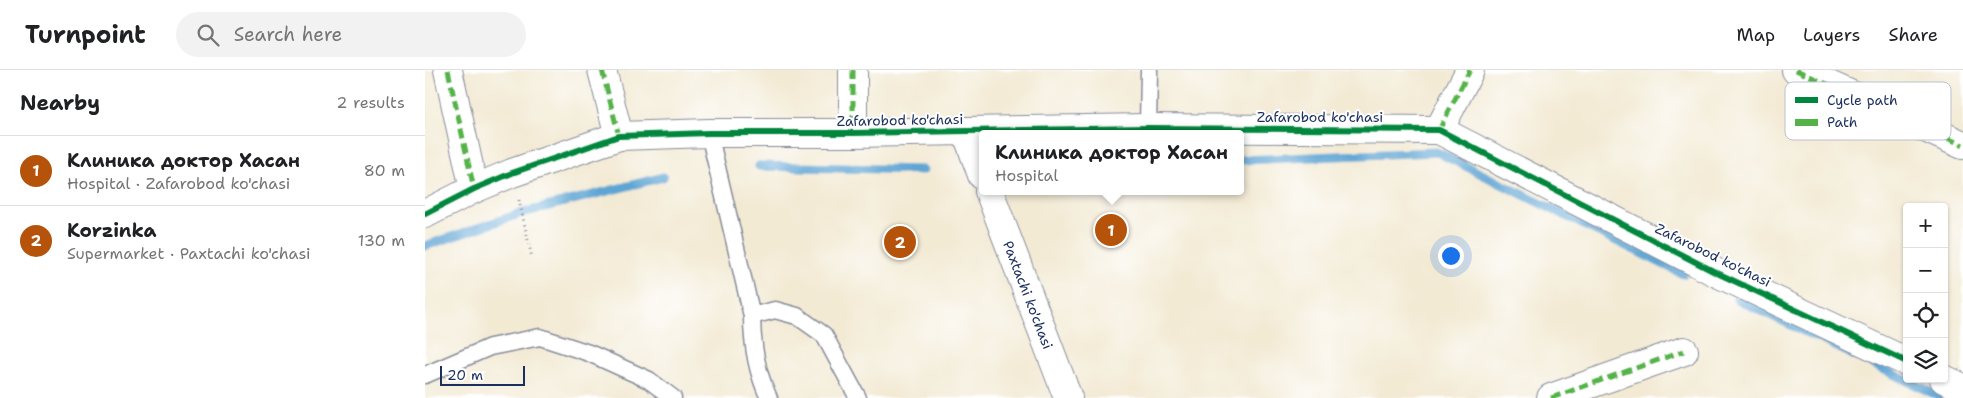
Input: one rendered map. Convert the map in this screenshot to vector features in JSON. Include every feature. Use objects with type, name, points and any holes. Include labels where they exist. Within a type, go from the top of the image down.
[{"type":"street","points":[[448,70],[474,189]]},
{"type":"street","points":[[602,70],[619,136]]},
{"type":"street","points":[[853,70],[853,134]]},
{"type":"street","points":[[1439,130],[1470,70]]},
{"type":"street","points":[[1796,70],[1823,82]]},
{"type":"street","name":"Zafarobod ko'chasi","points":[[1027,130],[1148,128],[1439,130],[1715,272],[1903,360]]},
{"type":"street","points":[[966,131],[979,167]]},
{"type":"street","name":"Zafarobod ko'chasi","points":[[425,214],[511,173],[619,136],[709,133],[853,134],[979,131]]},
{"type":"street","points":[[1951,140],[1963,145]]},
{"type":"street","name":"Paxtachi ko'chasi","points":[[991,195],[1068,398]]},
{"type":"street","points":[[1551,398],[1684,351]]},
{"type":"street","points":[[1948,381],[1963,388]]},
{"type":"lane","points":[[1148,128],[1149,70]]},
{"type":"lane","points":[[709,133],[752,316],[752,339],[765,390],[769,398]]},
{"type":"lane","points":[[752,316],[775,310],[797,316],[824,335],[858,398]]},
{"type":"lane","points":[[425,376],[490,347],[540,337],[589,353],[649,380],[673,398]]},
{"type":"path","points":[[511,173],[531,258]]},
{"type":"waterway","points":[[1244,160],[1437,152],[1683,274]]},
{"type":"waterway","points":[[759,166],[923,170]]},
{"type":"waterway","points":[[425,246],[522,213],[663,177]]},
{"type":"waterway","points":[[1737,299],[1943,398]]},
{"type":"marked path","points":[[448,70],[474,189]]},
{"type":"marked path","points":[[602,70],[619,136]]},
{"type":"marked path","points":[[853,70],[853,133]]},
{"type":"marked path","points":[[1439,130],[1470,70]]},
{"type":"marked path","points":[[1796,70],[1823,82]]},
{"type":"marked path","points":[[1951,140],[1963,145]]},
{"type":"marked path","points":[[1551,398],[1684,351]]},
{"type":"cycle path","points":[[1030,130],[1148,128],[1439,130],[1715,272],[1903,360]]},
{"type":"cycle path","points":[[425,214],[474,189],[512,173],[619,136],[709,133],[979,131]]},
{"type":"place","name":"Клиника доктор Хасан","points":[[1111,230]]},
{"type":"place","name":"Korzinka","points":[[900,242]]}]
